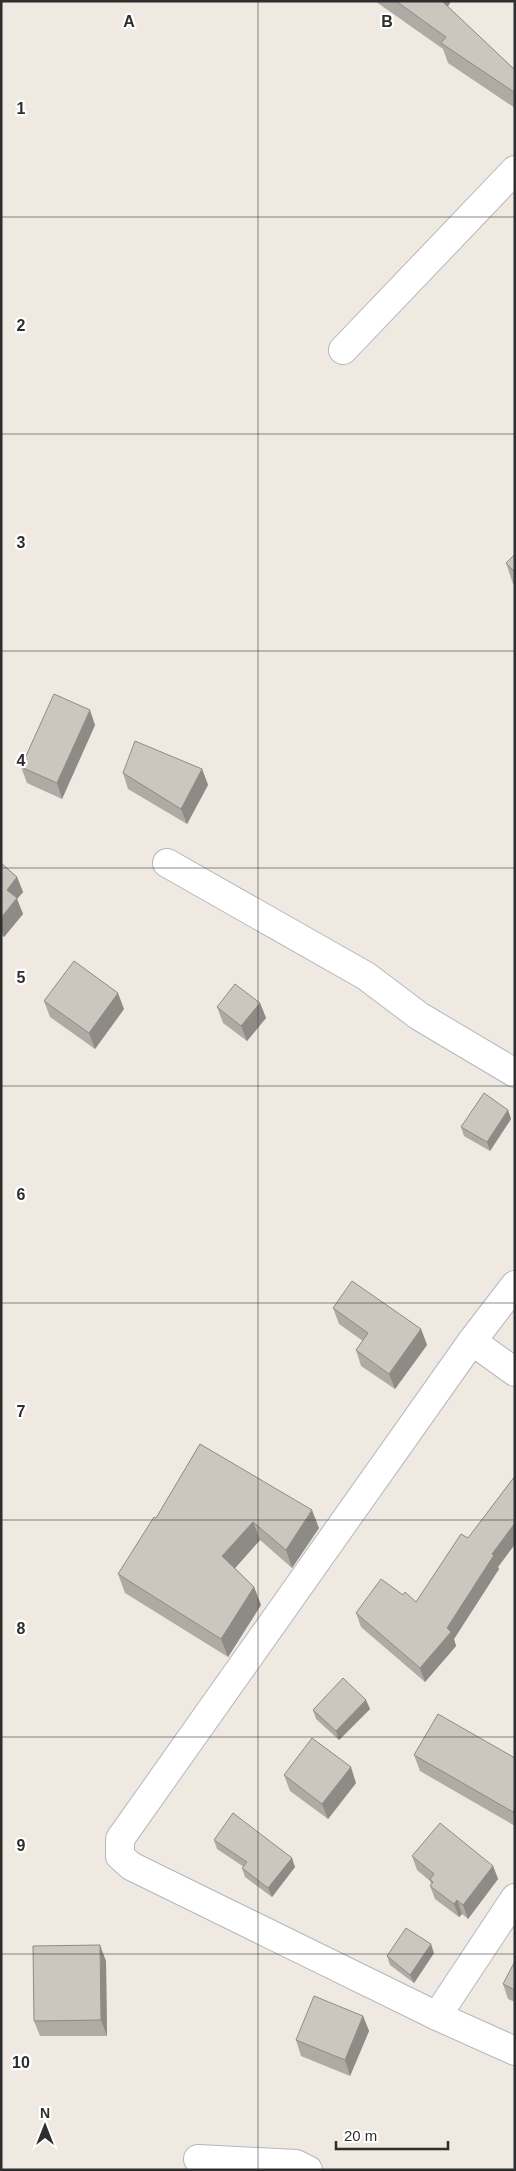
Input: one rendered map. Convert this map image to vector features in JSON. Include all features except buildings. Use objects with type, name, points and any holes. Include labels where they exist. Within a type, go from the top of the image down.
[{"type":"street","points":[[343,350],[515,170]]},
{"type":"street","points":[[167,864],[366,976],[419,1016],[515,1073]]},
{"type":"street","points":[[515,1286],[472,1341],[120,1839],[120,1856],[131,1866],[437,2016],[515,2050]]},
{"type":"street","points":[[472,1341],[515,1372]]},
{"type":"street","points":[[437,2016],[515,1898]]},
{"type":"street","points":[[198,2159],[296,2164],[308,2170]]}]
